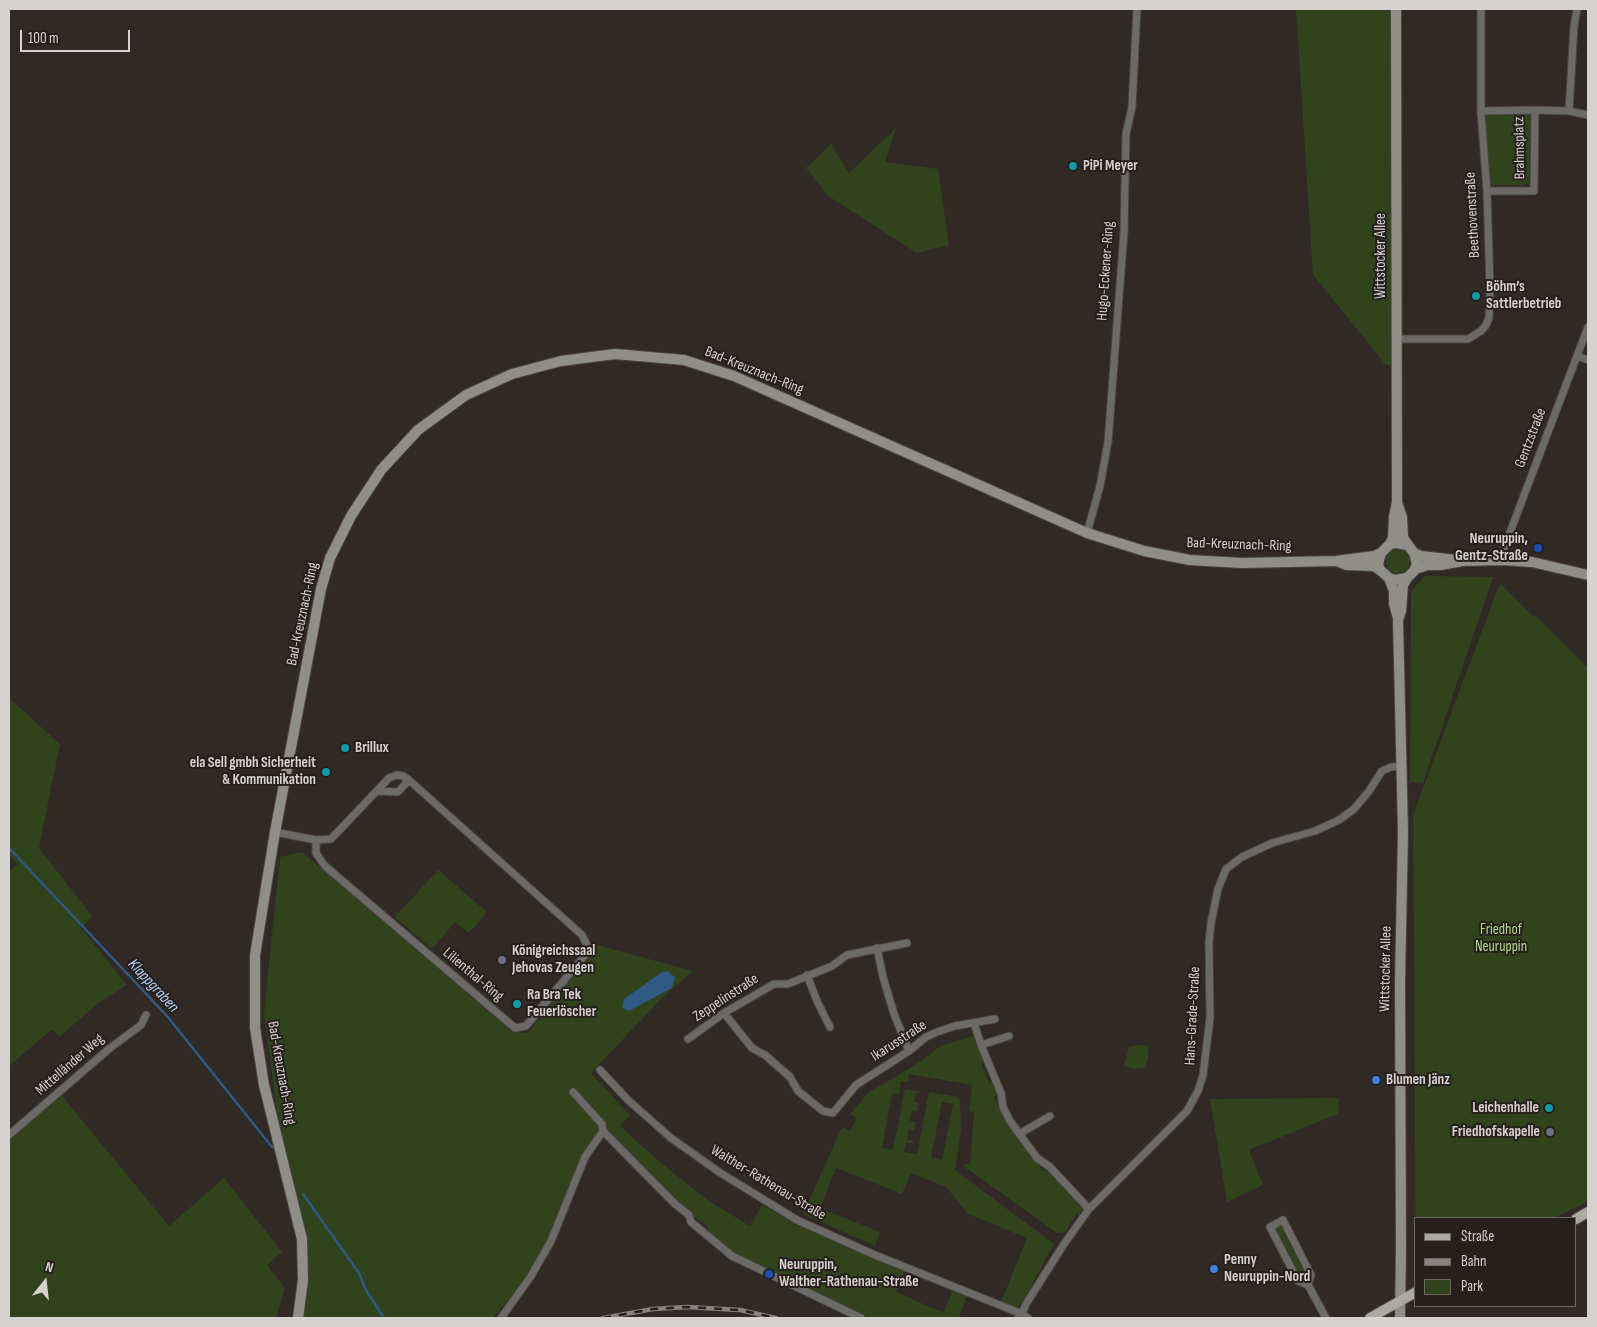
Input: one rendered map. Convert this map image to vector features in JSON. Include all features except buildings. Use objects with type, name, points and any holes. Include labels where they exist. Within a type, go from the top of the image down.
[{"type":"main road","name":"Wittstocker Allee","points":[[1396,9],[1397,502]]},
{"type":"main road","name":"Bad-Kreuznach-Ring","points":[[298,1318],[303,1280],[302,1239],[264,1085],[256,1028],[255,955],[275,832],[322,589],[330,558],[350,516],[381,470],[418,430],[466,396],[512,374],[561,361],[615,354],[684,360],[734,376],[1086,533],[1144,551],[1190,560],[1242,563],[1336,561],[1374,556],[1381,553]]},
{"type":"main road","points":[[1397,502],[1393,538],[1381,553],[1378,564],[1380,570],[1389,578],[1395,580],[1407,578]]},
{"type":"main road","points":[[1397,502],[1402,517],[1403,538],[1417,559],[1415,569],[1428,565],[1441,565],[1462,561],[1502,560],[1532,562],[1588,574]]},
{"type":"main road","points":[[1390,544],[1401,543],[1428,557],[1442,557],[1462,561]]},
{"type":"main road","name":"Bad-Kreuznach-Ring","points":[[1336,561],[1346,565],[1374,566],[1380,570]]},
{"type":"main road","name":"Wittstocker Allee","points":[[1400,1318],[1400,974],[1403,832],[1398,620],[1404,584],[1415,569]]},
{"type":"main road","name":"Wittstocker Allee","points":[[1389,578],[1394,591],[1394,604],[1398,620]]},
{"type":"main road","points":[[1577,1218],[1588,1212]]},
{"type":"main road","points":[[1370,1318],[1414,1293]]},
{"type":"street","name":"Hugo-Eckener-Ring","points":[[1086,533],[1100,486],[1108,442],[1124,232],[1126,134],[1132,107],[1138,20],[1137,9]]},
{"type":"street","name":"Beethovenstraße","points":[[1397,339],[1468,339],[1481,331],[1486,325],[1490,310],[1487,191],[1481,111],[1480,9]]},
{"type":"street","points":[[1569,111],[1574,26],[1577,9]]},
{"type":"street","name":"Brahmsplatz","points":[[1481,111],[1535,110],[1534,191],[1487,191]]},
{"type":"street","points":[[1535,110],[1569,111],[1588,115]]},
{"type":"street","name":"Gentzstraße","points":[[1502,560],[1504,548],[1588,327]]},
{"type":"street","points":[[1577,356],[1588,360]]},
{"type":"street","name":"Hans-Grade-Straße","points":[[1023,1317],[1026,1304],[1089,1209],[1187,1110],[1200,1086],[1210,1018],[1209,942],[1211,923],[1218,889],[1226,869],[1242,857],[1272,843],[1314,831],[1339,820],[1354,809],[1382,771],[1391,767],[1402,766]]},
{"type":"street","points":[[275,832],[316,840],[331,839],[389,778],[397,775],[410,780],[398,792],[378,791]]},
{"type":"street","name":"Lilienthal-Ring","points":[[316,840],[316,853],[325,866],[507,1022],[515,1028],[526,1026],[586,954],[587,945],[582,935],[410,780]]},
{"type":"street","name":"Zeppelinstraße","points":[[688,1039],[724,1013],[774,984],[788,984],[832,966],[847,955],[907,943]]},
{"type":"street","points":[[878,948],[883,977],[894,1014],[909,1051]]},
{"type":"street","points":[[807,975],[830,1027]]},
{"type":"street","name":"Ikarusstraße","points":[[724,1013],[752,1048],[765,1055],[790,1077],[798,1092],[823,1111],[833,1113],[856,1085],[909,1051],[926,1037],[937,1032],[995,1019]]},
{"type":"street","name":"Mittelländer Weg","points":[[9,1135],[110,1048],[141,1025],[146,1015]]},
{"type":"street","points":[[974,1024],[1001,1093],[1003,1107],[1019,1134],[1037,1158],[1050,1166],[1089,1209]]},
{"type":"street","points":[[981,1045],[1008,1036]]},
{"type":"street","name":"Walther-Rathenau-Straße","points":[[600,1070],[628,1100],[671,1138],[719,1172],[797,1220],[1023,1317]]},
{"type":"street","points":[[573,1092],[602,1124],[603,1130],[675,1204],[689,1215],[691,1222],[732,1256],[861,1318]]},
{"type":"street","points":[[1019,1134],[1050,1116]]},
{"type":"street","points":[[501,1318],[531,1276],[551,1241],[585,1157],[603,1130]]},
{"type":"street","points":[[1308,1284],[1311,1275],[1283,1220],[1270,1227],[1298,1281],[1308,1284],[1326,1318]]},
{"type":"green space","points":[[1296,9],[1392,9],[1393,365],[1386,365],[1313,275]]},
{"type":"green space","points":[[1488,113],[1530,114],[1532,117],[1531,178],[1529,183],[1524,185],[1493,185],[1489,182],[1484,117]]},
{"type":"green space","points":[[896,128],[885,162],[938,169],[949,245],[917,253],[828,196],[806,168],[831,144],[849,173]]},
{"type":"green space","points":[[1398,549],[1407,552],[1410,561],[1407,570],[1398,573],[1389,570],[1386,561],[1389,552]]},
{"type":"green space","points":[[1425,576],[1493,577],[1423,783],[1410,782],[1411,591]]},
{"type":"green space","name":"Friedhof Neuruppin","points":[[1500,583],[1588,668],[1588,1202],[1556,1217],[1416,1217],[1413,815]]},
{"type":"green space","points":[[9,698],[60,744],[39,848],[92,916],[81,928],[127,985],[101,1001],[59,1037],[52,1029],[9,1066],[9,871],[17,864],[9,855]]},
{"type":"green space","points":[[302,852],[512,1032],[528,1033],[597,945],[693,971],[661,999],[591,1073],[630,1115],[620,1126],[661,1163],[709,1201],[750,1226],[762,1205],[797,1225],[904,1271],[896,1292],[937,1310],[944,1312],[953,1289],[967,1295],[959,1318],[869,1318],[779,1276],[732,1251],[707,1231],[708,1227],[677,1203],[607,1129],[605,1123],[599,1125],[599,1131],[545,1247],[513,1294],[493,1318],[300,1318],[306,1271],[280,1135],[264,1012],[280,857]],"holes":[[[667,971],[672,988],[629,1011],[625,1010],[624,999],[662,972]]]},
{"type":"green space","points":[[438,870],[487,912],[469,933],[455,922],[432,949],[395,917]]},
{"type":"green space","points":[[973,1036],[989,1082],[993,1083],[998,1094],[994,1097],[1015,1135],[1043,1171],[1048,1168],[1083,1208],[1080,1215],[1077,1214],[1064,1233],[1057,1233],[965,1167],[963,1164],[970,1164],[974,1112],[969,1111],[972,1085],[909,1074],[908,1082],[901,1081],[899,1094],[892,1093],[882,1148],[893,1150],[905,1089],[921,1092],[916,1093],[914,1102],[919,1103],[917,1112],[912,1111],[910,1121],[916,1122],[914,1131],[909,1130],[907,1140],[913,1141],[912,1143],[906,1142],[904,1152],[917,1154],[929,1092],[958,1097],[960,1100],[961,1130],[955,1170],[1054,1244],[1023,1301],[1015,1309],[1001,1302],[1027,1238],[968,1214],[946,1187],[911,1173],[902,1194],[836,1168],[820,1208],[880,1232],[875,1246],[803,1214],[842,1127],[850,1131],[857,1118],[850,1114],[868,1093],[923,1060],[940,1046]],"holes":[[[942,1102],[953,1104],[942,1160],[931,1157]]]},
{"type":"green space","points":[[1137,1045],[1148,1046],[1148,1059],[1144,1068],[1134,1069],[1124,1066],[1129,1047]]},
{"type":"green space","points":[[62,1096],[169,1226],[224,1178],[282,1252],[267,1265],[285,1288],[276,1318],[9,1318],[9,1138]]},
{"type":"green space","points":[[1339,1098],[1338,1114],[1249,1150],[1263,1185],[1227,1202],[1210,1099]]},
{"type":"green space","points":[[1281,1226],[1306,1275],[1304,1280],[1300,1278],[1275,1229]]},
{"type":"water","points":[[667,971],[675,977],[672,988],[629,1011],[622,1008],[624,999],[662,972]]},
{"type":"waterway","name":"Klappgraben","points":[[9,848],[167,1016],[272,1147]]},
{"type":"waterway","name":"Klappgraben","points":[[303,1194],[359,1273],[366,1290],[384,1318]]},
{"type":"railway","points":[[603,1318],[653,1309],[687,1307],[740,1310],[776,1318]]},
{"type":"place","name":"PiPi Meyer","points":[[1073,166]]},
{"type":"place","name":"Böhm’s Sattlerbetrieb","points":[[1476,296]]},
{"type":"place","name":"Neuruppin, Gentz-Straße","points":[[1538,548]]},
{"type":"place","name":"Brillux","points":[[345,748]]},
{"type":"place","name":"ela Sell gmbh Sicherheit & Kommunikation","points":[[326,772]]},
{"type":"place","name":"Königreichssaal Jehovas Zeugen","points":[[502,960]]},
{"type":"place","name":"Ra Bra Tek Feuerlöscher","points":[[517,1004]]},
{"type":"place","name":"Blumen Jänz","points":[[1376,1080]]},
{"type":"place","name":"Leichenhalle","points":[[1549,1108]]},
{"type":"place","name":"Friedhofskapelle","points":[[1550,1132]]},
{"type":"place","name":"Penny Neuruppin-Nord","points":[[1214,1269]]},
{"type":"place","name":"Neuruppin, Walther-Rathenau-Straße","points":[[769,1274]]}]
